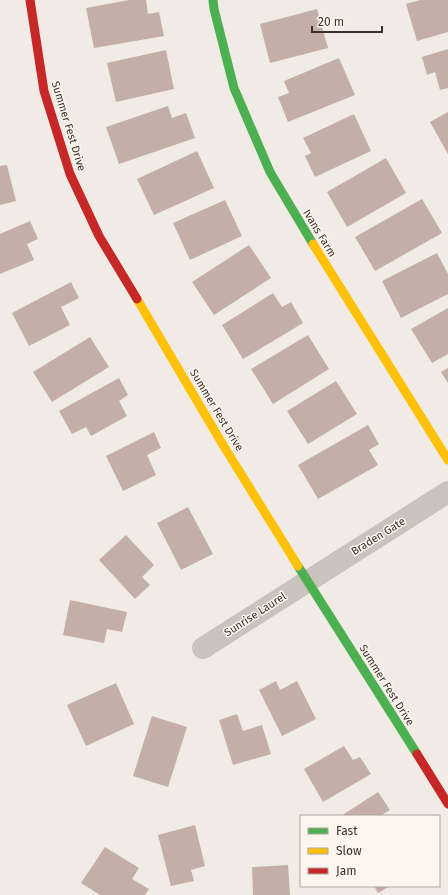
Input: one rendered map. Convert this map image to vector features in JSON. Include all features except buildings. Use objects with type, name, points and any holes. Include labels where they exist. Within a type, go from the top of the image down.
[{"type":"street","name":"Summer Fest Drive","points":[[30,0],[44,91],[70,174],[99,236],[223,445],[448,804]]},
{"type":"street","name":"Ivans Farm","points":[[213,0],[214,10],[234,88],[270,172],[448,460]]},
{"type":"street","name":"Braden Gate","points":[[307,581],[448,492]]},
{"type":"street","name":"Sunrise Laurel","points":[[203,648],[307,581]]},
{"type":"traffic: fast","points":[[213,0],[234,88],[270,172],[313,244]]},
{"type":"traffic: fast","points":[[298,566],[417,754]]},
{"type":"traffic: slow","points":[[313,244],[448,460]]},
{"type":"traffic: slow","points":[[137,299],[223,445],[298,566]]},
{"type":"traffic: jam","points":[[30,0],[44,91],[70,174],[99,236],[137,299]]},
{"type":"traffic: jam","points":[[417,754],[448,804]]}]
